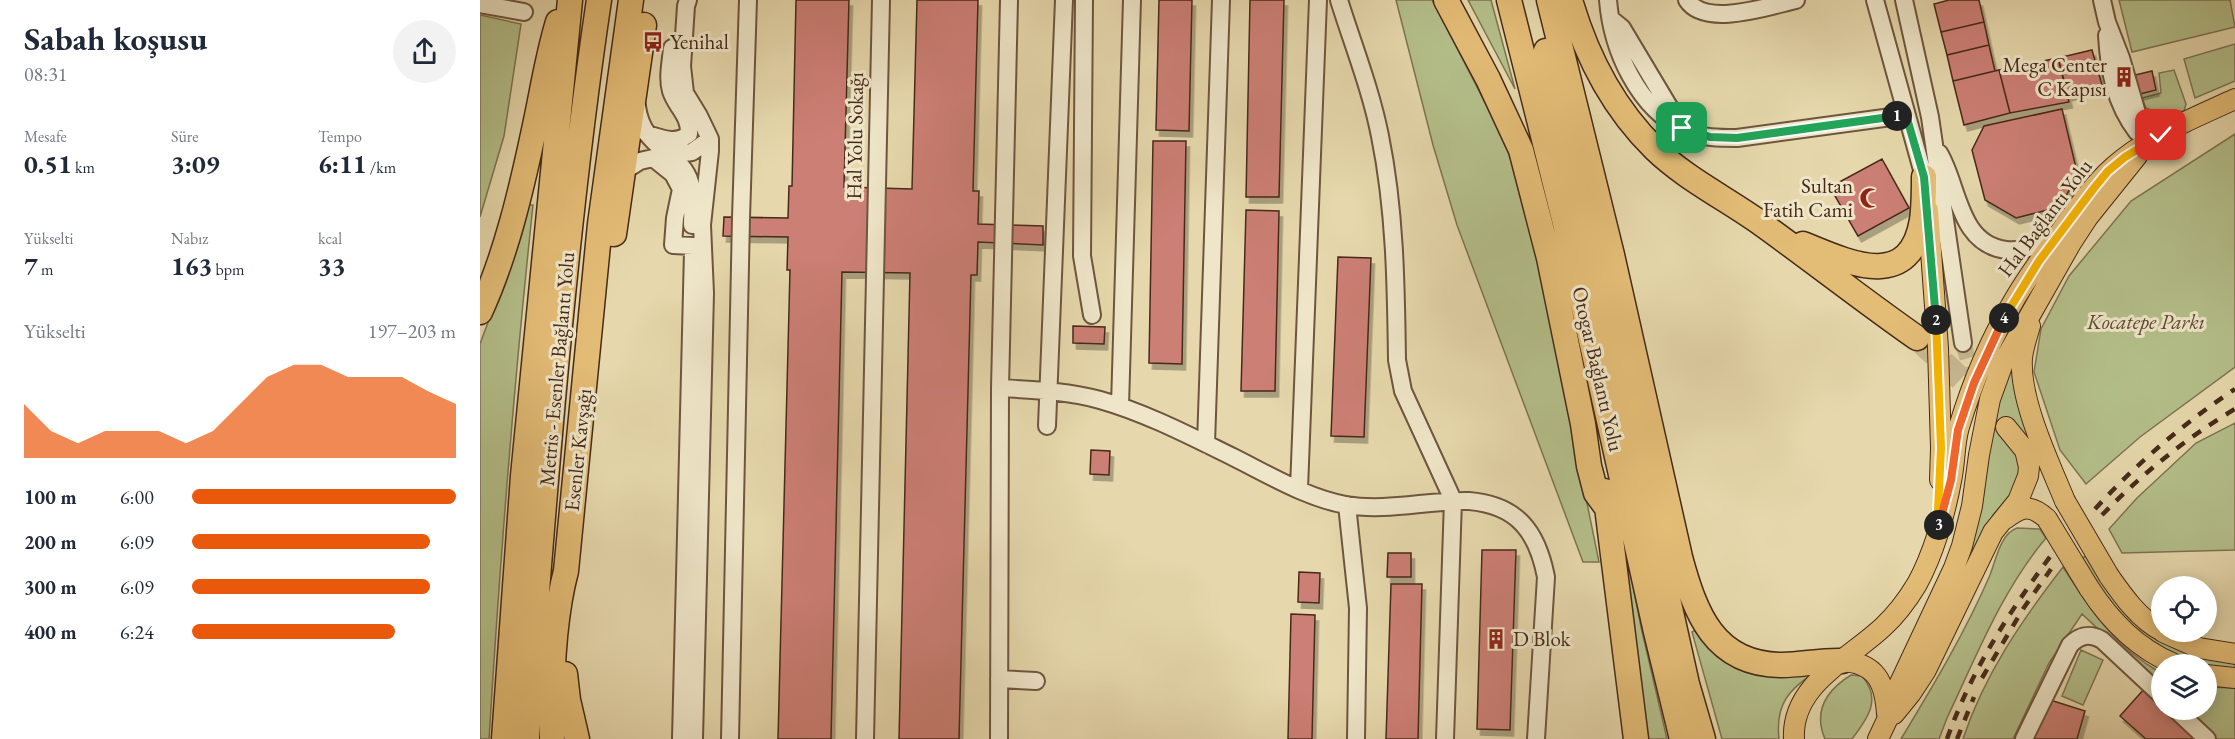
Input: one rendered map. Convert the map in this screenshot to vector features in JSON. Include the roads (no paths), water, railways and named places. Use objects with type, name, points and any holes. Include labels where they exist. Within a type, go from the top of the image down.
[{"type":"highway","points":[[480,312],[502,252],[519,195],[547,59],[565,0]]},
{"type":"highway","name":"Metris - Esenler Bağlantı Yolu","points":[[504,739],[523,476],[570,0]]},
{"type":"highway","name":"Metris - Esenler Bağlantı Yolu","points":[[527,739],[534,617],[559,336],[588,70],[599,0]]},
{"type":"highway","name":"Metris - Esenler Bağlantı Yolu","points":[[590,329],[603,203],[631,0]]},
{"type":"highway","points":[[590,329],[608,270],[636,93],[646,0]]},
{"type":"highway","points":[[1446,0],[1488,79],[1521,150],[1549,258],[1589,466],[1596,493],[1607,508]]},
{"type":"highway","name":"Otogar Bağlantı Yolu","points":[[1509,0],[1565,223],[1682,739]]},
{"type":"highway","name":"Otogar Bağlantı Yolu","points":[[1534,0],[1687,684],[1703,739]]},
{"type":"highway","points":[[1548,0],[1612,255],[1680,558],[1693,602],[1704,624],[1716,639],[1729,650],[1747,659],[1781,665],[1823,660],[1842,661]]},
{"type":"highway","points":[[1570,0],[1582,37],[1608,90],[1655,149],[1680,169],[1758,221],[1917,339]]},
{"type":"highway","points":[[1758,221],[1804,245],[1847,262],[1867,267],[1891,265],[1903,260],[1916,242],[1922,220],[1924,177]]},
{"type":"highway","points":[[1565,223],[1564,264],[1607,508],[1636,739]]},
{"type":"highway","name":"Esenler Kavşağı","points":[[566,571],[590,329]]},
{"type":"highway","points":[[552,739],[558,621],[566,571]]},
{"type":"highway","points":[[566,571],[568,596],[564,661],[568,700],[577,739]]},
{"type":"main road","points":[[2146,144],[2235,99]]},
{"type":"main road","name":"Hal Bağlantı Yolu","points":[[1804,698],[1811,688],[1884,626],[1916,585],[1926,564],[1951,480],[1958,430],[1978,375],[2012,303],[2060,232],[2108,171],[2146,144]]},
{"type":"main road","name":"Hal Bağlantı Yolu","points":[[1880,734],[1899,685],[1958,557],[1972,506],[1990,399],[2011,346],[2088,218],[2124,175],[2146,144]]},
{"type":"main road","points":[[1924,177],[1938,348],[1941,448],[1937,531]]},
{"type":"main road","points":[[2034,305],[2022,358],[2024,387],[2035,424],[2065,501]]},
{"type":"main road","points":[[2006,427],[2065,501],[2109,576],[2133,607],[2151,624]]},
{"type":"main road","points":[[1880,734],[1926,670],[1998,524],[2022,494],[2029,467],[2025,450]]},
{"type":"main road","points":[[1998,524],[2014,512],[2024,508],[2038,511],[2047,519],[2100,605],[2127,635],[2152,654]]},
{"type":"main road","points":[[2186,642],[2199,648],[2235,654]]},
{"type":"main road","points":[[1842,661],[1855,662],[1869,667],[1878,678],[1886,694],[1880,734]]},
{"type":"main road","points":[[2217,676],[2235,678]]},
{"type":"main road","points":[[1794,739],[1797,712],[1804,698]]},
{"type":"main road","points":[[1804,698],[1808,739]]},
{"type":"street","points":[[646,134],[672,140],[680,140],[689,134],[688,119],[672,94],[670,84],[676,0]]},
{"type":"street","points":[[688,0],[682,66],[685,93],[710,139],[702,225],[705,293],[694,739]]},
{"type":"street","points":[[729,739],[740,236],[748,0]]},
{"type":"street","name":"Hal Yolu Sokağı","points":[[865,739],[881,0]]},
{"type":"street","points":[[999,739],[1000,388],[1009,0]]},
{"type":"street","points":[[1047,426],[1064,0]]},
{"type":"street","points":[[1084,0],[1082,256],[1092,315]]},
{"type":"street","points":[[1120,406],[1132,0]]},
{"type":"street","points":[[1206,444],[1221,0]]},
{"type":"street","points":[[1299,489],[1318,0]]},
{"type":"street","points":[[1339,0],[1380,134],[1390,195],[1395,245],[1399,376],[1411,410],[1453,500],[1445,739]]},
{"type":"street","points":[[1608,0],[1614,36],[1637,86],[1656,112],[1682,128],[1710,137],[1737,138],[1906,115]]},
{"type":"street","points":[[1687,0],[1700,12],[1722,15],[1796,0]]},
{"type":"street","points":[[1875,0],[1924,177]]},
{"type":"street","points":[[1904,0],[1930,117],[1963,343]]},
{"type":"street","points":[[2102,0],[2146,144]]},
{"type":"street","points":[[480,4],[524,12]]},
{"type":"street","points":[[636,93],[638,113],[646,134],[669,155],[690,183],[693,246],[681,739]]},
{"type":"street","points":[[669,155],[692,152],[710,139]]},
{"type":"street","points":[[1934,145],[1947,168],[1961,212],[1971,230],[1982,243],[1997,249],[2012,251],[2042,244],[2060,232]]},
{"type":"street","points":[[624,171],[640,161],[653,158],[673,174],[681,189],[675,218],[673,245],[693,246]]},
{"type":"street","points":[[1000,388],[1048,390],[1097,399],[1120,406],[1299,489],[1347,505],[1378,507],[1453,500],[1484,502],[1503,508],[1515,515],[1527,529],[1542,559],[1546,591],[1536,739]]},
{"type":"street","points":[[1347,505],[1358,608],[1356,739]]},
{"type":"street","points":[[2024,739],[2070,645],[2084,635],[2102,640],[2151,686]]},
{"type":"street","points":[[999,679],[1036,681]]},
{"type":"street","points":[[2187,720],[2207,739]]},
{"type":"tunnel","points":[[1917,338],[1979,396]]},
{"type":"tunnel","points":[[1963,343],[1977,390]]},
{"type":"railway","points":[[2095,509],[2162,444],[2235,389]]},
{"type":"railway","points":[[2102,515],[2165,457],[2235,409]]},
{"type":"railway","points":[[1947,739],[1967,690],[1992,643],[2052,554]]},
{"type":"railway","points":[[1982,678],[2023,609],[2051,569]]},
{"type":"railway","points":[[1957,739],[1974,697]]},
{"type":"place","name":"Yenihal","points":[[653,42]]},
{"type":"place","name":"Mega Center C Kapısı","points":[[2124,77]]},
{"type":"place","name":"Sultan Fatih Cami","points":[[1870,198]]},
{"type":"place","name":"D Blok","points":[[1496,639]]},
{"type":"park label","name":"Kocatepe Parkı","points":[[2146,322]]}]
